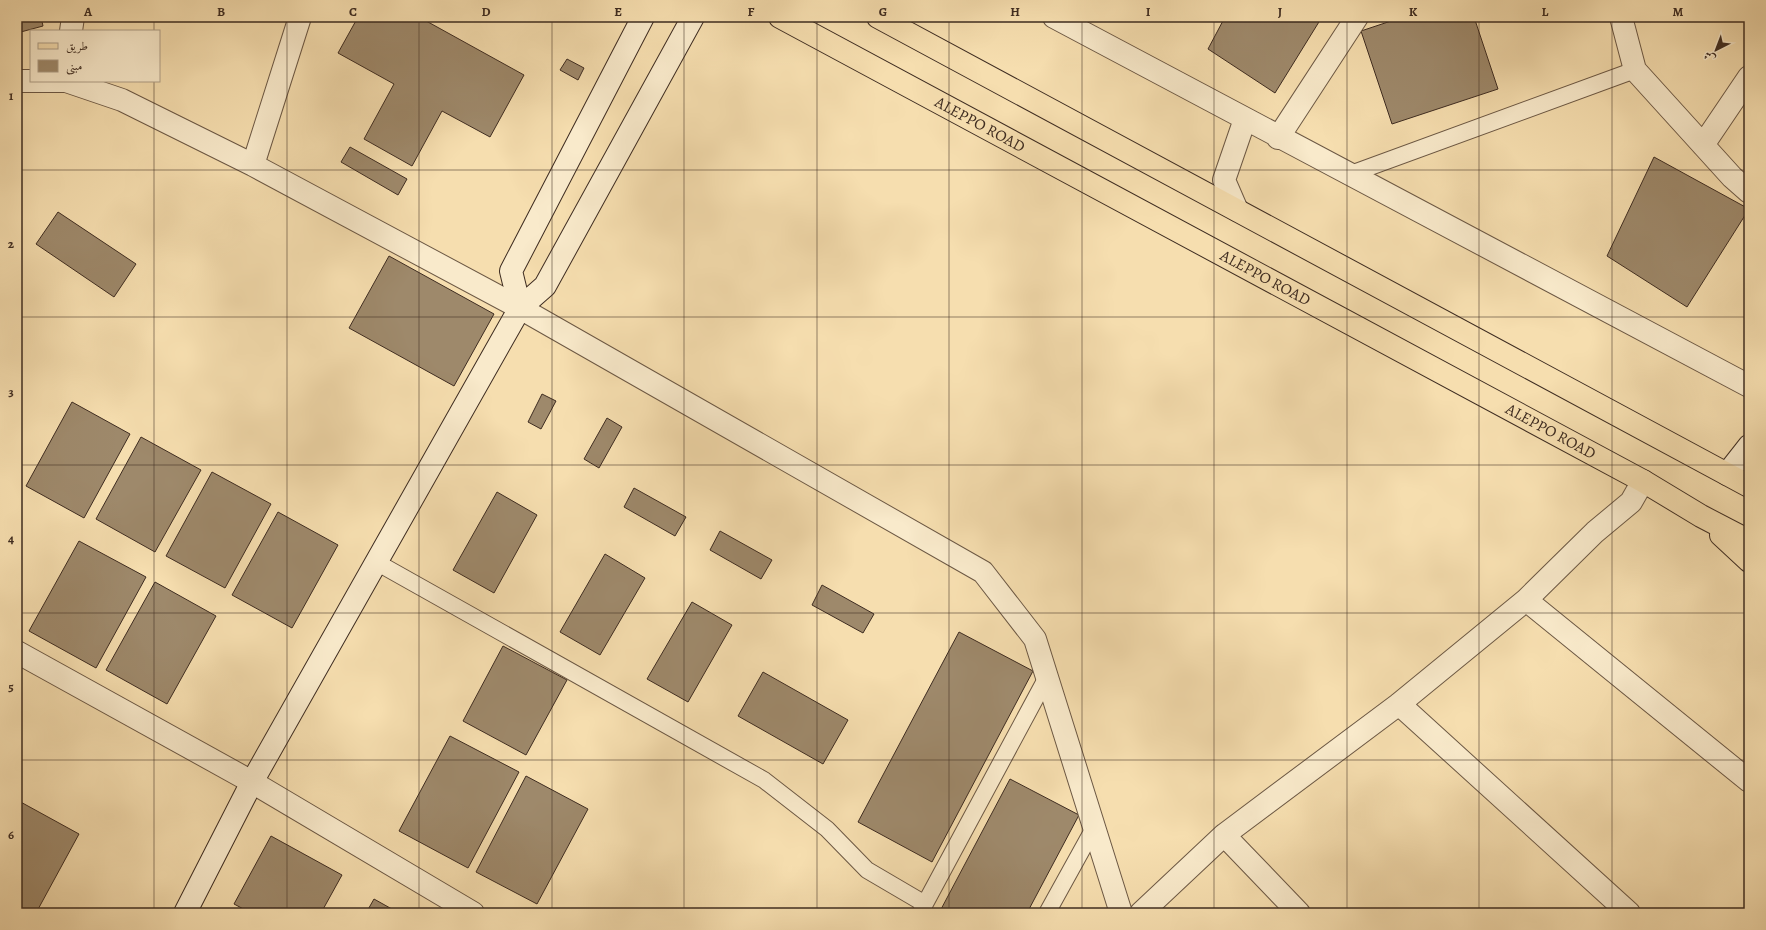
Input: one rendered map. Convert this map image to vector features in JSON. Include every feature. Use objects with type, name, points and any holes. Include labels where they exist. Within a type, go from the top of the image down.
[{"type":"main road","name":"ALEPPO ROAD","points":[[780,17],[1643,481],[1701,516],[1749,541]]},
{"type":"main road","points":[[878,17],[1749,486]]},
{"type":"main road","points":[[1701,516],[1749,561]]},
{"type":"street","points":[[71,30],[73,17]]},
{"type":"street","points":[[253,165],[300,17]]},
{"type":"street","points":[[520,308],[511,271],[644,17]]},
{"type":"street","points":[[186,913],[252,782],[376,562],[520,308],[545,286],[693,17]]},
{"type":"street","points":[[1054,17],[1278,138],[1749,386]]},
{"type":"street","points":[[1278,138],[1357,17]]},
{"type":"street","points":[[1621,17],[1635,70],[1732,177],[1749,192]]},
{"type":"street","points":[[1703,145],[1749,77]]},
{"type":"street","points":[[17,81],[30,81]]},
{"type":"street","points":[[69,82],[122,100],[253,165],[520,308],[983,572],[1036,639],[1121,913]]},
{"type":"street","points":[[1237,210],[1224,180],[1244,119]]},
{"type":"street","points":[[1727,474],[1749,446]]},
{"type":"street","points":[[1141,913],[1224,835],[1399,704],[1526,600],[1595,532],[1631,502],[1643,481]]},
{"type":"street","points":[[1526,600],[1749,781]]},
{"type":"street","points":[[17,652],[252,782],[473,913]]},
{"type":"street","points":[[1399,704],[1629,913]]},
{"type":"street","points":[[1224,835],[1299,913]]},
{"type":"lane","points":[[1348,175],[1635,70]]},
{"type":"lane","points":[[376,562],[764,780],[827,829],[867,870],[923,908],[1047,677]]},
{"type":"lane","points":[[1047,913],[1094,828]]},
{"type":"building","points":[[17,17],[41,17],[43,26],[17,33]]},
{"type":"building","points":[[358,17],[419,17],[524,75],[490,137],[442,111],[412,166],[364,139],[394,84],[338,53]]},
{"type":"building","points":[[1225,17],[1322,17],[1275,93],[1208,49]]},
{"type":"building","points":[[1403,17],[1474,17],[1498,89],[1392,124],[1361,31]]},
{"type":"building","points":[[567,59],[584,68],[578,80],[560,70]]},
{"type":"building","points":[[350,147],[407,179],[398,195],[341,162]]},
{"type":"building","points":[[1654,157],[1749,209],[1687,307],[1607,256]]},
{"type":"building","points":[[58,212],[136,264],[114,297],[36,244]]},
{"type":"building","points":[[389,256],[494,314],[454,386],[349,328]]},
{"type":"building","points":[[542,394],[556,401],[541,429],[528,422]]},
{"type":"building","points":[[72,402],[130,434],[84,518],[26,486]]},
{"type":"building","points":[[607,418],[622,427],[599,468],[584,459]]},
{"type":"building","points":[[141,437],[201,470],[155,552],[96,519]]},
{"type":"building","points":[[212,472],[271,504],[225,588],[166,556]]},
{"type":"building","points":[[634,488],[686,517],[675,536],[624,507]]},
{"type":"building","points":[[497,492],[537,515],[494,593],[453,570]]},
{"type":"building","points":[[278,512],[338,545],[292,628],[232,595]]},
{"type":"building","points":[[720,531],[772,560],[761,579],[710,550]]},
{"type":"building","points":[[79,541],[146,577],[96,668],[29,631]]},
{"type":"building","points":[[605,554],[645,578],[600,655],[560,632]]},
{"type":"building","points":[[155,582],[216,616],[167,704],[106,670]]},
{"type":"building","points":[[822,585],[874,614],[863,633],[812,605]]},
{"type":"building","points":[[692,602],[732,625],[688,702],[647,679]]},
{"type":"building","points":[[959,632],[1033,671],[932,862],[858,822]]},
{"type":"building","points":[[503,646],[567,680],[526,755],[463,721]]},
{"type":"building","points":[[763,672],[848,720],[823,764],[738,716]]},
{"type":"building","points":[[450,736],[519,772],[468,868],[399,831]]},
{"type":"building","points":[[526,776],[588,809],[537,904],[476,872]]},
{"type":"building","points":[[1010,779],[1079,815],[1027,913],[939,913]]},
{"type":"building","points":[[17,800],[79,834],[36,913],[17,913]]},
{"type":"building","points":[[271,836],[342,875],[321,913],[251,913],[234,904]]},
{"type":"building","points":[[374,899],[399,913],[366,913]]}]
